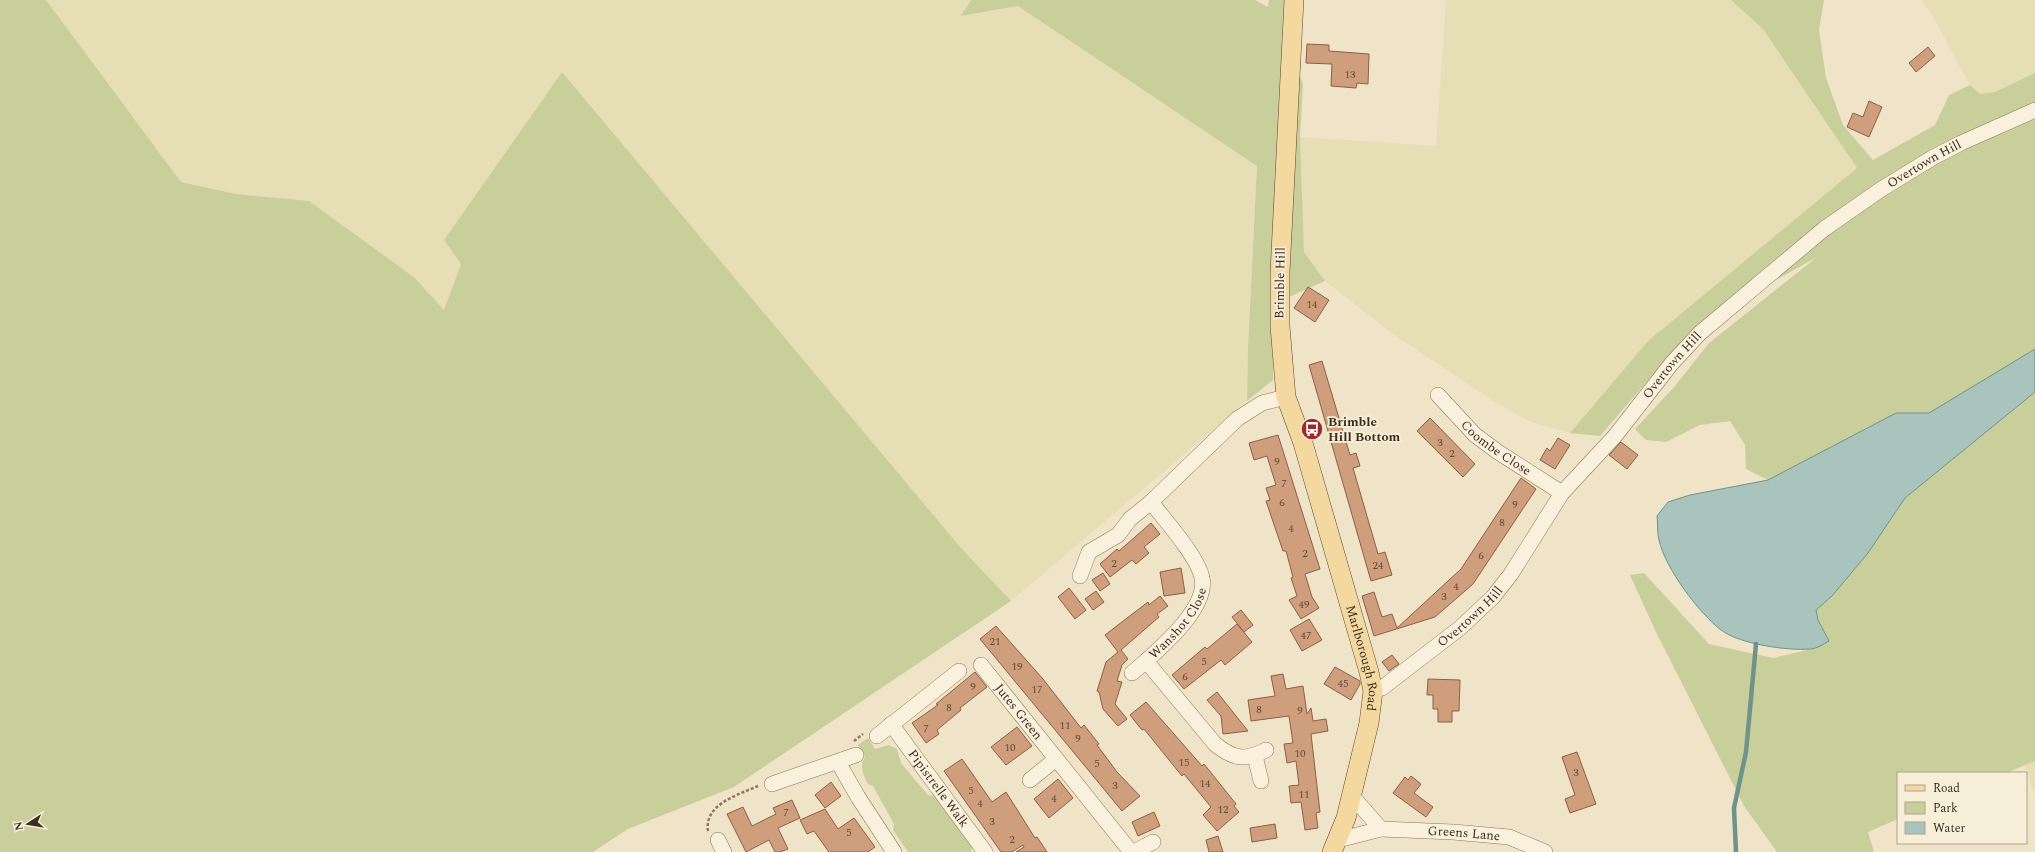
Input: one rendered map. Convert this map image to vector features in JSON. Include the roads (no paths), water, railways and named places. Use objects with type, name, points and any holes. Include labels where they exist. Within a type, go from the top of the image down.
[{"type":"main road","name":"Brimble Hill","points":[[1294,0],[1280,272],[1280,326],[1286,397],[1303,443],[1336,558]]},
{"type":"main road","name":"Marlborough Road","points":[[1335,846],[1352,796],[1369,723],[1373,691],[1369,672],[1336,558]]},
{"type":"street","name":"Overtown Hill","points":[[1373,691],[1382,688],[1424,656],[1484,606],[1510,574],[1562,493],[1615,436],[1684,348],[1700,332],[1754,286],[1840,217],[1905,174],[1961,143],[2035,110]]},
{"type":"street","name":"Coombe Close","points":[[1438,395],[1475,435],[1498,452],[1562,493]]},
{"type":"street","points":[[1080,576],[1089,552],[1118,535],[1130,519],[1177,479],[1237,419],[1262,403],[1286,397]]},
{"type":"street","name":"Wanshot Close","points":[[1132,673],[1174,635],[1200,600],[1203,589],[1202,578],[1194,560],[1151,502]]},
{"type":"street","name":"Wanshot Close","points":[[1146,661],[1215,744],[1235,756],[1245,758],[1260,753],[1261,781]]},
{"type":"street","name":"Jutes Green","points":[[981,665],[1131,852]]},
{"type":"street","points":[[877,736],[959,671]]},
{"type":"street","name":"Pipistrelle Walk","points":[[891,724],[984,852]]},
{"type":"street","points":[[772,784],[838,762],[856,754]]},
{"type":"street","points":[[1030,780],[1056,759]]},
{"type":"street","points":[[838,762],[862,804],[894,852]]},
{"type":"street","points":[[1352,796],[1381,829]]},
{"type":"street","name":"Greens Lane","points":[[1335,846],[1381,829],[1509,837],[1544,852]]},
{"type":"street","points":[[1134,852],[1154,842]]},
{"type":"water","points":[[2035,349],[2035,392],[1905,498],[1868,553],[1832,596],[1816,610],[1818,620],[1829,641],[1812,649],[1789,649],[1751,643],[1729,635],[1721,630],[1703,613],[1675,576],[1662,551],[1658,534],[1657,516],[1668,502],[1690,495],[1768,480],[1896,413],[1929,413]]},
{"type":"waterway","points":[[1736,852],[1734,808],[1746,752],[1756,644]]},
{"type":"place","name":"Brimble Hill Bottom","points":[[1312,429]]}]
